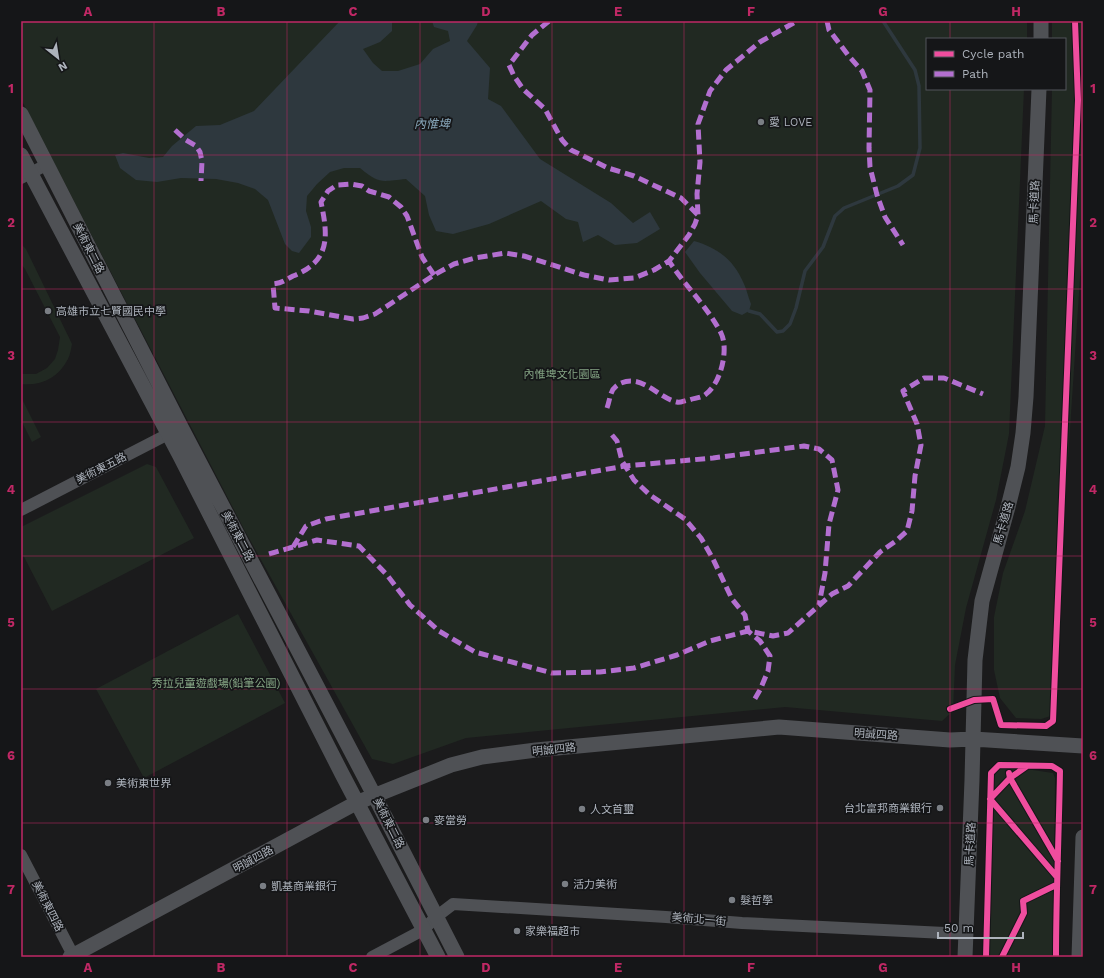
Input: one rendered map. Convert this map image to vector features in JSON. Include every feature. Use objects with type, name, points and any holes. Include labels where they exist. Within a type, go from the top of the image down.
[{"type":"street","points":[[1041,21],[1041,38]]},
{"type":"street","name":"馬卡道路","points":[[965,957],[975,660],[982,601],[1018,467],[1023,433],[1026,397],[1039,90]]},
{"type":"street","name":"美術東二路","points":[[21,114],[181,427],[374,795],[457,957]]},
{"type":"street","name":"美術東二路","points":[[21,155],[26,176],[168,434],[356,803],[438,957]]},
{"type":"street","points":[[26,176],[46,164]]},
{"type":"street","name":"美術東五路","points":[[21,510],[181,427]]},
{"type":"street","name":"明誠四路","points":[[73,956],[356,803],[451,765],[482,757],[536,750],[779,726],[938,739],[973,739],[1083,746]]},
{"type":"street","points":[[1079,957],[1083,837]]},
{"type":"street","name":"美術東四路","points":[[21,855],[73,956]]},
{"type":"street","name":"美術北一街","points":[[372,957],[423,930],[436,917],[453,904],[742,923],[965,934]]},
{"type":"green space","name":"內惟埤文化園區","points":[[21,21],[1027,21],[1027,38],[926,38],[926,90],[1024,90],[1009,434],[996,500],[966,608],[955,665],[953,711],[942,721],[785,707],[466,738],[393,764],[372,759],[245,531],[21,99]]},
{"type":"green space","points":[[1052,21],[1083,21],[1083,233],[1051,716],[1041,719],[1016,718],[1000,698],[994,670],[994,617],[1003,573],[1025,511],[1045,426],[1052,90],[1066,90],[1066,38],[1052,38]]},
{"type":"green space","points":[[21,244],[26,249],[72,344],[70,354],[64,366],[54,376],[36,384],[21,384],[21,374],[36,374],[47,368],[55,359],[60,337],[21,264]]},
{"type":"green space","points":[[21,397],[41,437],[32,442],[21,420]]},
{"type":"green space","points":[[147,464],[156,467],[194,538],[52,611],[21,551],[21,527]]},
{"type":"green space","name":"秀拉兒童遊戲場(鉛筆公園)","points":[[238,614],[285,703],[144,778],[96,689]]},
{"type":"green space","points":[[1005,766],[1053,773],[1055,778],[1054,957],[987,957],[994,772]]},
{"type":"water","name":"內惟埤","points":[[340,21],[392,21],[392,31],[380,42],[363,49],[373,63],[382,71],[398,71],[420,64],[433,49],[450,41],[448,31],[434,27],[432,21],[478,21],[467,41],[490,68],[488,99],[501,106],[540,159],[611,203],[633,223],[650,212],[660,229],[637,243],[615,245],[598,235],[583,242],[578,222],[566,219],[541,201],[489,224],[453,234],[436,231],[429,215],[425,196],[406,179],[382,181],[372,177],[360,168],[344,168],[330,172],[307,196],[306,211],[311,227],[311,237],[299,253],[292,251],[285,244],[268,200],[255,189],[238,183],[216,179],[181,178],[157,182],[136,180],[120,168],[115,155],[123,153],[149,158],[163,157],[172,146],[196,126],[220,125],[254,111]]},
{"type":"water","points":[[694,241],[718,251],[735,268],[745,286],[751,304],[749,311],[742,315],[732,311],[700,273],[685,252]]},
{"type":"waterway","points":[[749,311],[760,314],[777,332],[783,331],[790,324],[796,308],[805,271],[823,247],[835,216],[844,208],[898,186],[913,175],[920,148],[919,86],[915,70],[883,21]]},
{"type":"marked path","points":[[549,21],[532,35],[509,65],[514,76],[523,89],[545,109],[562,140],[571,150],[608,168],[634,176],[681,198],[698,215]]},
{"type":"marked path","points":[[434,275],[422,257],[407,216],[401,207],[389,197],[369,191],[362,186],[351,184],[337,185],[328,191],[321,202],[325,236],[324,246],[320,255],[314,263],[305,270],[282,282],[273,284],[275,308],[309,311],[353,319],[363,318],[375,314],[434,275],[454,264],[475,258],[505,253],[524,256],[584,275],[609,280],[634,278],[654,270],[669,261],[689,235],[698,215],[697,194],[700,162],[698,124],[710,91],[726,70],[760,42],[797,21]]},
{"type":"marked path","points":[[827,21],[829,30],[862,71],[870,90],[870,167],[877,195],[885,217],[903,245]]},
{"type":"marked path","points":[[175,130],[186,140],[196,146],[200,152],[202,161],[201,181]]},
{"type":"marked path","points":[[607,408],[614,388],[621,383],[629,381],[643,384],[670,400],[677,402],[704,395],[716,382],[724,356],[721,333],[703,305],[669,261]]},
{"type":"marked path","points":[[269,554],[317,540],[359,546],[387,575],[410,605],[439,631],[475,652],[552,673],[600,672],[634,668],[677,655],[710,641],[748,631],[773,636],[788,633],[832,594],[848,586],[880,552],[907,531],[912,511],[915,476],[921,445],[917,424],[903,391],[924,378],[944,378],[983,394]]},
{"type":"marked path","points":[[612,435],[617,441],[622,461],[634,480],[650,495],[685,519],[701,538],[732,599],[745,615],[748,631],[760,641],[770,656],[768,671],[753,702]]},
{"type":"marked path","points":[[293,547],[306,526],[326,519],[625,466],[713,458],[804,446],[819,449],[832,460],[838,490],[829,524],[825,573],[819,605]]},
{"type":"cycle path","points":[[950,709],[974,700],[993,699],[1001,725],[1046,726],[1053,721],[1078,100],[1075,21]]},
{"type":"cycle path","points":[[986,957],[991,773],[999,765],[1052,766],[1060,771],[1056,957]]},
{"type":"cycle path","points":[[1027,766],[1010,778],[990,799],[1057,877]]},
{"type":"cycle path","points":[[1009,773],[1010,778],[1058,861]]},
{"type":"cycle path","points":[[1002,957],[1024,913],[1023,901],[1056,885]]},
{"type":"place","name":"愛 LOVE","points":[[761,122]]},
{"type":"place","name":"高雄市立七賢國民中學","points":[[48,311]]},
{"type":"place","name":"美術東世界","points":[[108,783]]},
{"type":"place","name":"台北富邦商業銀行","points":[[940,808]]},
{"type":"place","name":"人文首璽","points":[[582,809]]},
{"type":"place","name":"麥當勞","points":[[426,820]]},
{"type":"place","name":"活力美術","points":[[565,884]]},
{"type":"place","name":"凱基商業銀行","points":[[263,886]]},
{"type":"place","name":"髮哲學","points":[[732,900]]},
{"type":"place","name":"家樂福超市","points":[[517,931]]}]
